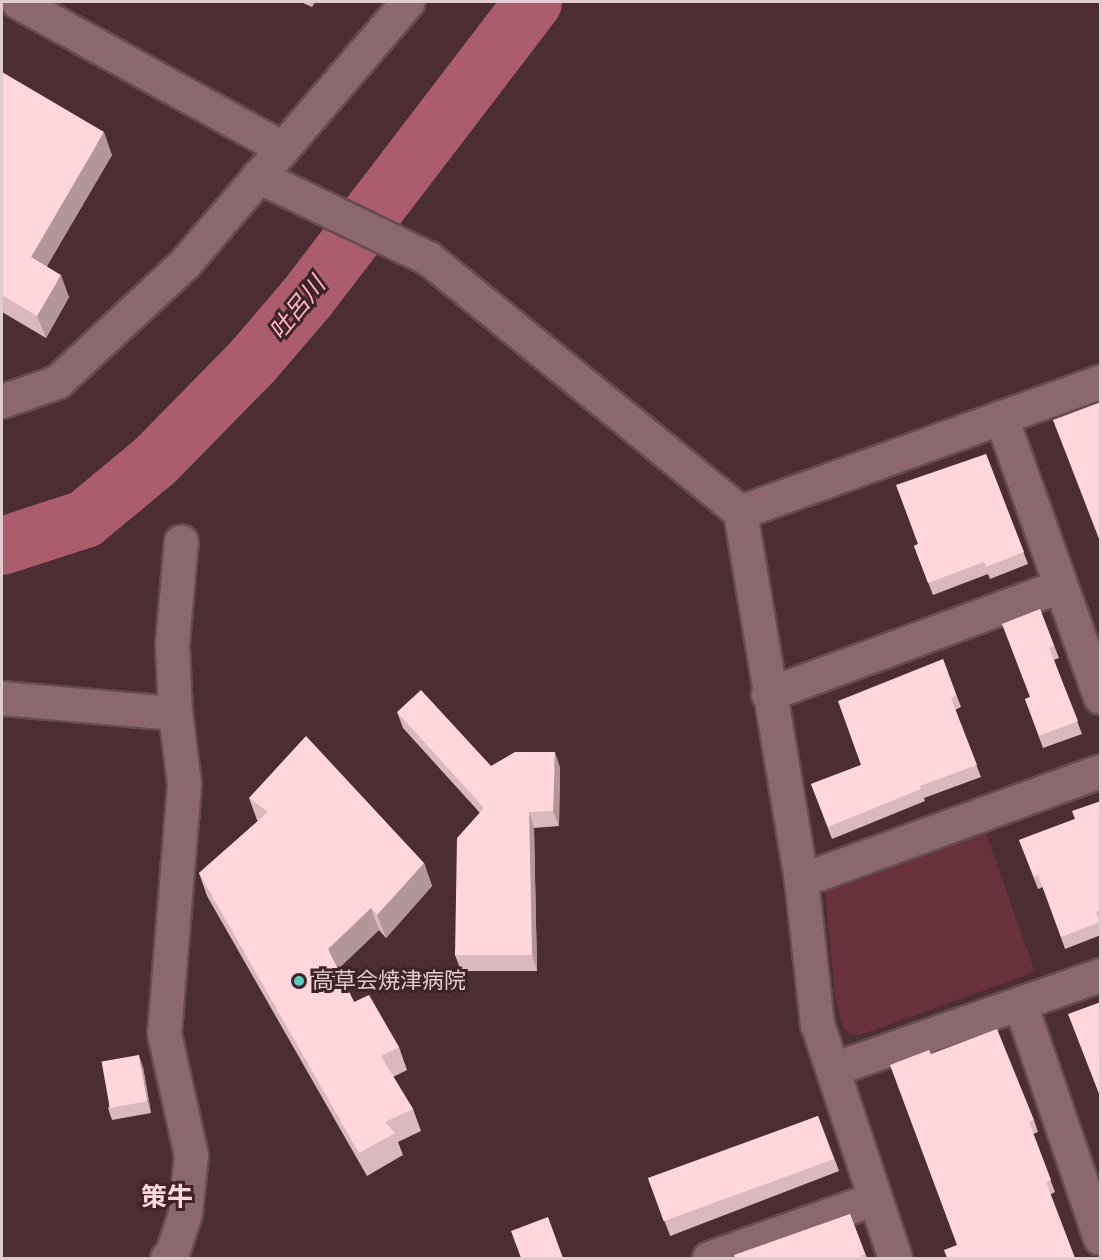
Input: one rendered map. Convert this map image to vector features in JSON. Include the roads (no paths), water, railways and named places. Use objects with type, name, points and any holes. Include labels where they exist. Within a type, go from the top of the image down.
[{"type":"street","points":[[18,2],[282,148]]},
{"type":"street","points":[[2,401],[57,382],[185,263],[407,2]]},
{"type":"street","points":[[258,176],[428,258],[740,512],[768,694],[801,880],[818,1023],[873,1199],[895,1258]]},
{"type":"street","points":[[740,512],[1101,382]]},
{"type":"street","points":[[1001,417],[1101,698]]},
{"type":"street","points":[[167,1258],[172,1253],[185,1213],[191,1155],[164,1033],[184,783],[175,713],[172,643],[181,541]]},
{"type":"street","points":[[768,694],[1060,586]]},
{"type":"street","points":[[2,698],[175,713]]},
{"type":"street","points":[[801,880],[1101,771]]},
{"type":"street","points":[[833,1069],[1101,975]]},
{"type":"street","points":[[1020,1003],[1101,1239]]},
{"type":"street","points":[[709,1258],[873,1199]]},
{"type":"waterway","name":"吐呂川","points":[[2,546],[85,519],[156,460],[253,361],[307,298],[533,2]]},
{"type":"place","name":"高草会焼津病院","points":[[299,981]]},
{"type":"district","name":"策牛","points":[[167,1198]]}]
